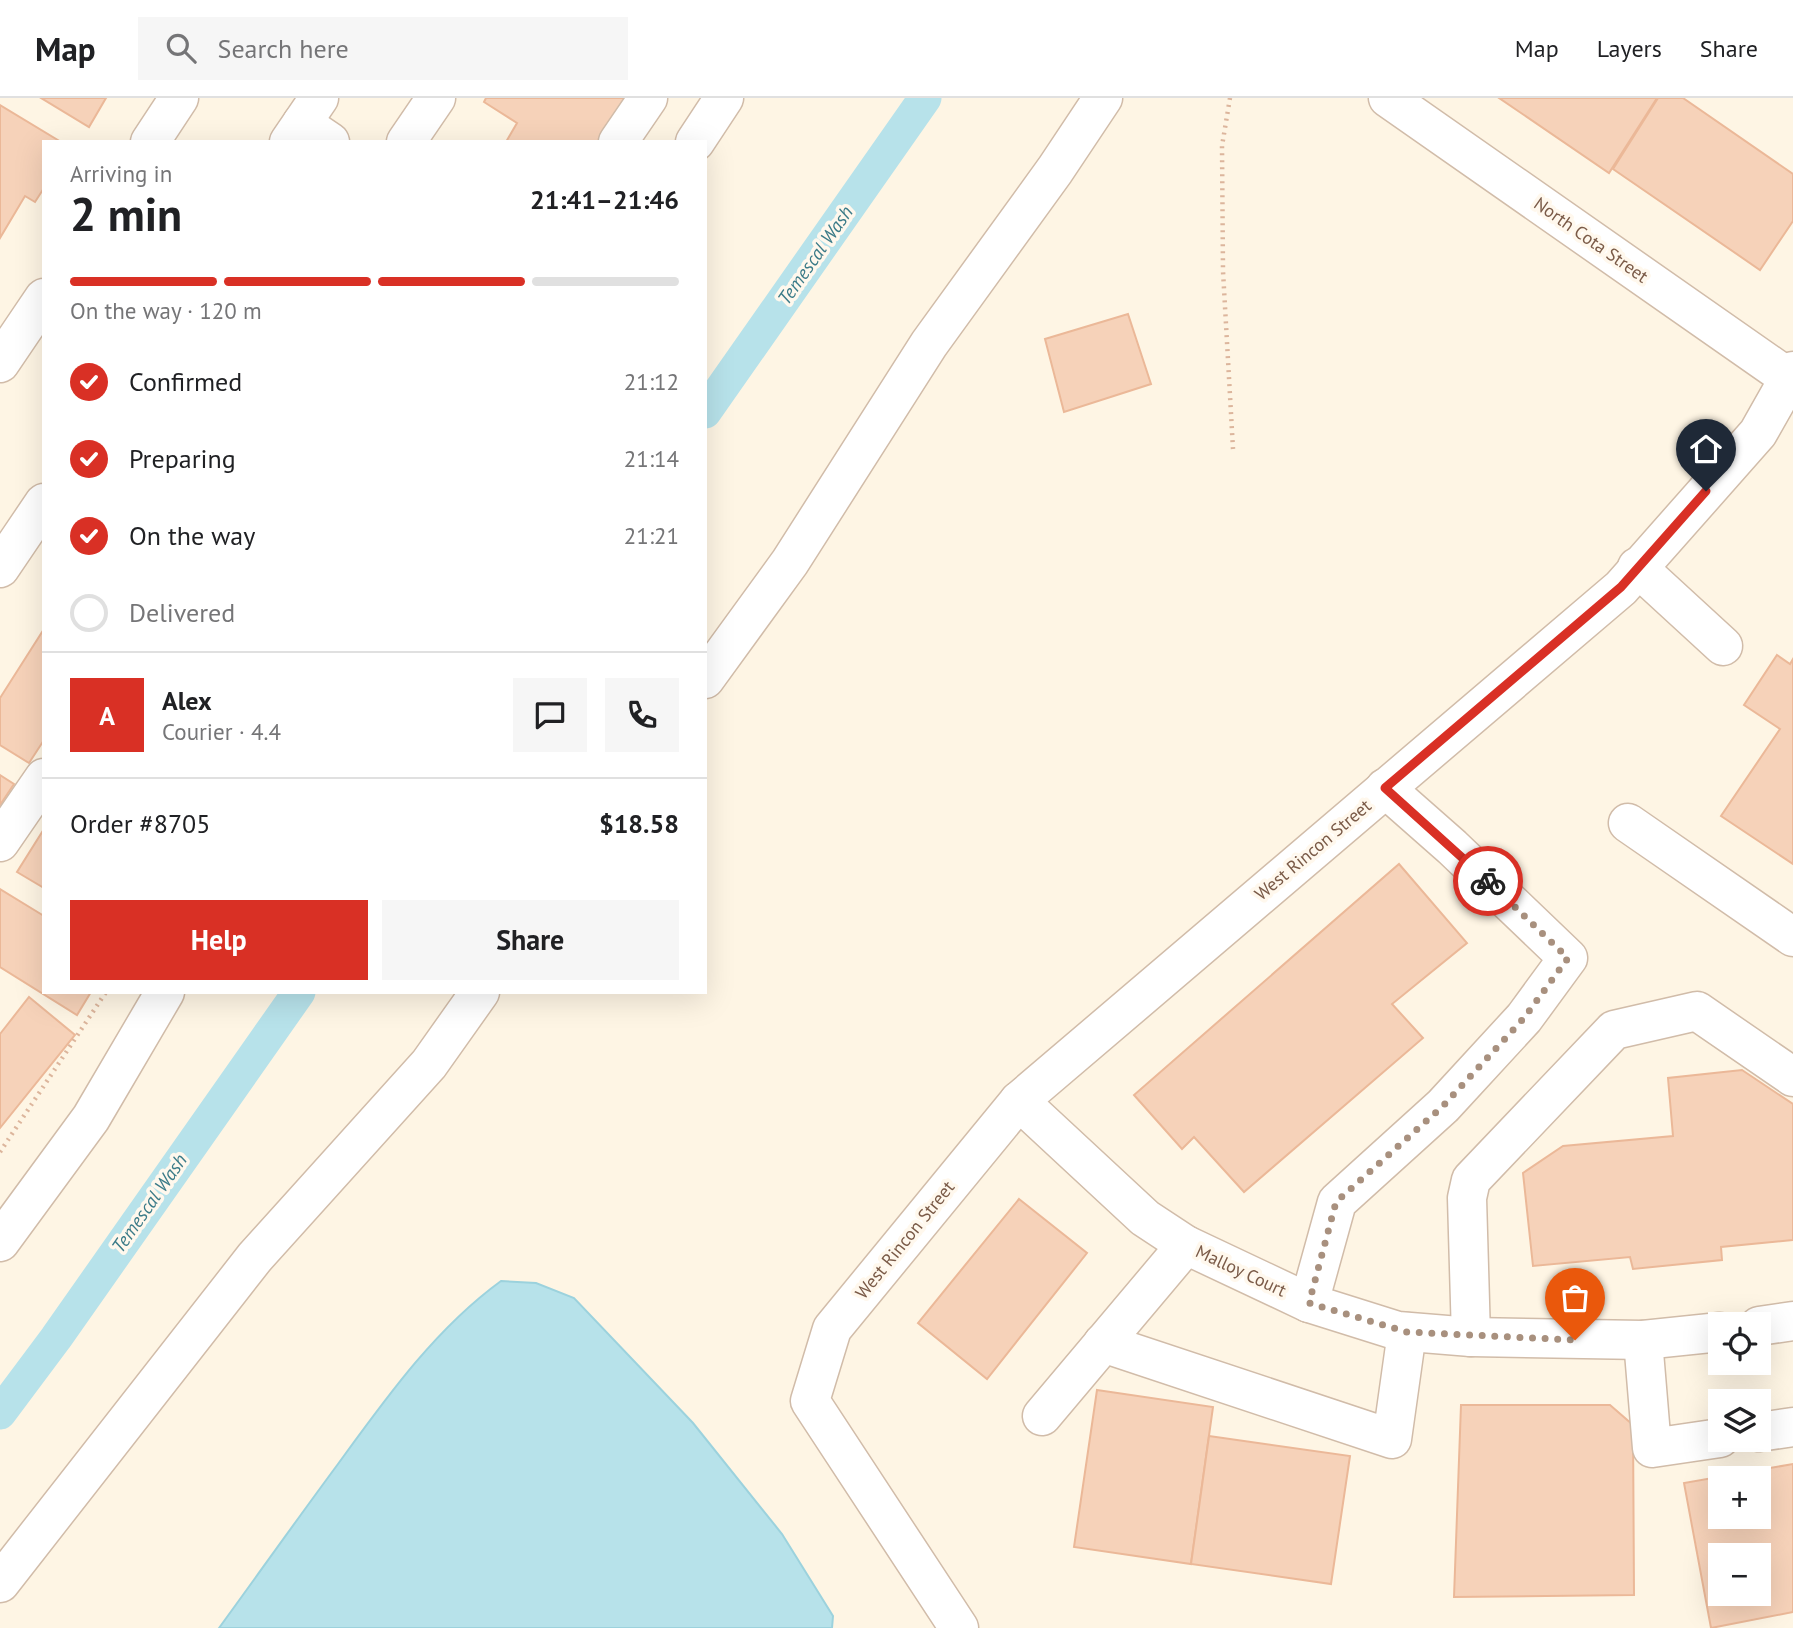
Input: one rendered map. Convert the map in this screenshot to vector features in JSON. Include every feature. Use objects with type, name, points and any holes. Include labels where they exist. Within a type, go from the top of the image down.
[{"type":"street","points":[[150,140],[179,98]]},
{"type":"street","points":[[407,140],[436,98]]},
{"type":"street","points":[[619,140],[648,98]]},
{"type":"street","points":[[696,140],[724,98]]},
{"type":"street","points":[[707,676],[790,562],[929,344],[1104,98]]},
{"type":"street","name":"North Cota Street","points":[[1388,98],[1792,377]]},
{"type":"street","points":[[0,363],[42,301]]},
{"type":"street","name":"West Rincon Street","points":[[960,1628],[810,1401],[832,1329],[1019,1101],[1621,587],[1758,433],[1792,377]]},
{"type":"street","points":[[0,568],[11,530],[42,505]]},
{"type":"street","points":[[1637,567],[1723,646]]},
{"type":"street","points":[[0,842],[42,781]]},
{"type":"street","points":[[1309,1303],[1336,1202],[1443,1106],[1524,1018],[1568,958],[1452,847],[1385,788]]},
{"type":"street","points":[[1628,823],[1793,937]]},
{"type":"street","points":[[0,1242],[91,1118],[164,994]]},
{"type":"street","points":[[0,1583],[255,1257],[429,1064],[479,994]]},
{"type":"street","points":[[1471,1337],[1467,1256],[1467,1198],[1471,1180],[1614,1030],[1697,1011],[1793,1077]]},
{"type":"street","name":"Malloy Court","points":[[1019,1101],[1145,1218],[1186,1245],[1309,1303],[1407,1332],[1471,1337],[1643,1340],[1708,1333]]},
{"type":"street","points":[[1042,1416],[1186,1245]]},
{"type":"street","points":[[1771,1324],[1793,1321]]},
{"type":"street","points":[[1103,1343],[1392,1439],[1407,1332]]},
{"type":"street","points":[[1643,1340],[1652,1448],[1708,1440]]},
{"type":"street","points":[[1771,1430],[1793,1427]]},
{"type":"path","points":[[1230,98],[1222,146],[1223,271],[1233,449]]},
{"type":"path","points":[[0,1152],[105,994]]},
{"type":"water","points":[[501,1281],[536,1283],[574,1298],[693,1423],[782,1534],[833,1616],[832,1628],[219,1628],[393,1390],[454,1321]]},
{"type":"building","points":[[41,98],[106,98],[89,127]]},
{"type":"building","points":[[486,98],[627,98],[601,140],[507,140],[517,123],[484,102]]},
{"type":"building","points":[[1499,98],[1657,98],[1609,173]]},
{"type":"building","points":[[1658,98],[1683,98],[1793,174],[1793,221],[1760,270],[1613,169]]},
{"type":"building","points":[[0,105],[58,140],[42,140],[42,191],[35,202],[25,196],[0,238]]},
{"type":"building","points":[[1128,314],[1151,384],[1064,412],[1045,339]]},
{"type":"building","points":[[42,632],[42,743],[29,763],[0,745],[0,698]]},
{"type":"building","points":[[1777,655],[1790,664],[1793,659],[1793,864],[1721,816],[1780,729],[1744,705]]},
{"type":"building","points":[[0,775],[14,784],[0,805]]},
{"type":"building","points":[[42,832],[42,887],[17,872]]},
{"type":"building","points":[[1399,864],[1467,943],[1392,1004],[1423,1038],[1244,1192],[1194,1137],[1182,1149],[1134,1095]]},
{"type":"building","points":[[0,889],[42,915],[42,993],[0,967]]},
{"type":"building","points":[[43,994],[90,994],[77,1015]]},
{"type":"building","points":[[29,997],[75,1035],[0,1128],[0,1034]]},
{"type":"building","points":[[1742,1070],[1793,1104],[1793,1240],[1721,1247],[1722,1260],[1633,1269],[1630,1257],[1533,1266],[1523,1173],[1563,1146],[1673,1136],[1668,1078]]},
{"type":"building","points":[[1019,1199],[1087,1253],[987,1379],[918,1323]]},
{"type":"building","points":[[1097,1390],[1213,1407],[1191,1564],[1074,1547]]},
{"type":"building","points":[[1461,1405],[1610,1405],[1633,1425],[1634,1595],[1454,1597]]},
{"type":"building","points":[[1209,1436],[1350,1456],[1331,1584],[1191,1564]]},
{"type":"building","points":[[1793,1464],[1793,1612],[1711,1628],[1684,1483],[1708,1479],[1708,1529],[1771,1529],[1771,1468]]},
{"type":"waterway","name":"Temescal Wash","points":[[707,409],[925,98]]},
{"type":"waterway","name":"Temescal Wash","points":[[0,1413],[56,1338],[298,994]]},
{"type":"way so far","points":[[1488,881],[1568,958],[1524,1018],[1443,1106],[1336,1202],[1309,1303],[1398,1331],[1471,1337],[1575,1340]]},
{"type":"route","points":[[1488,881],[1385,788],[1621,587],[1706,491]]}]
